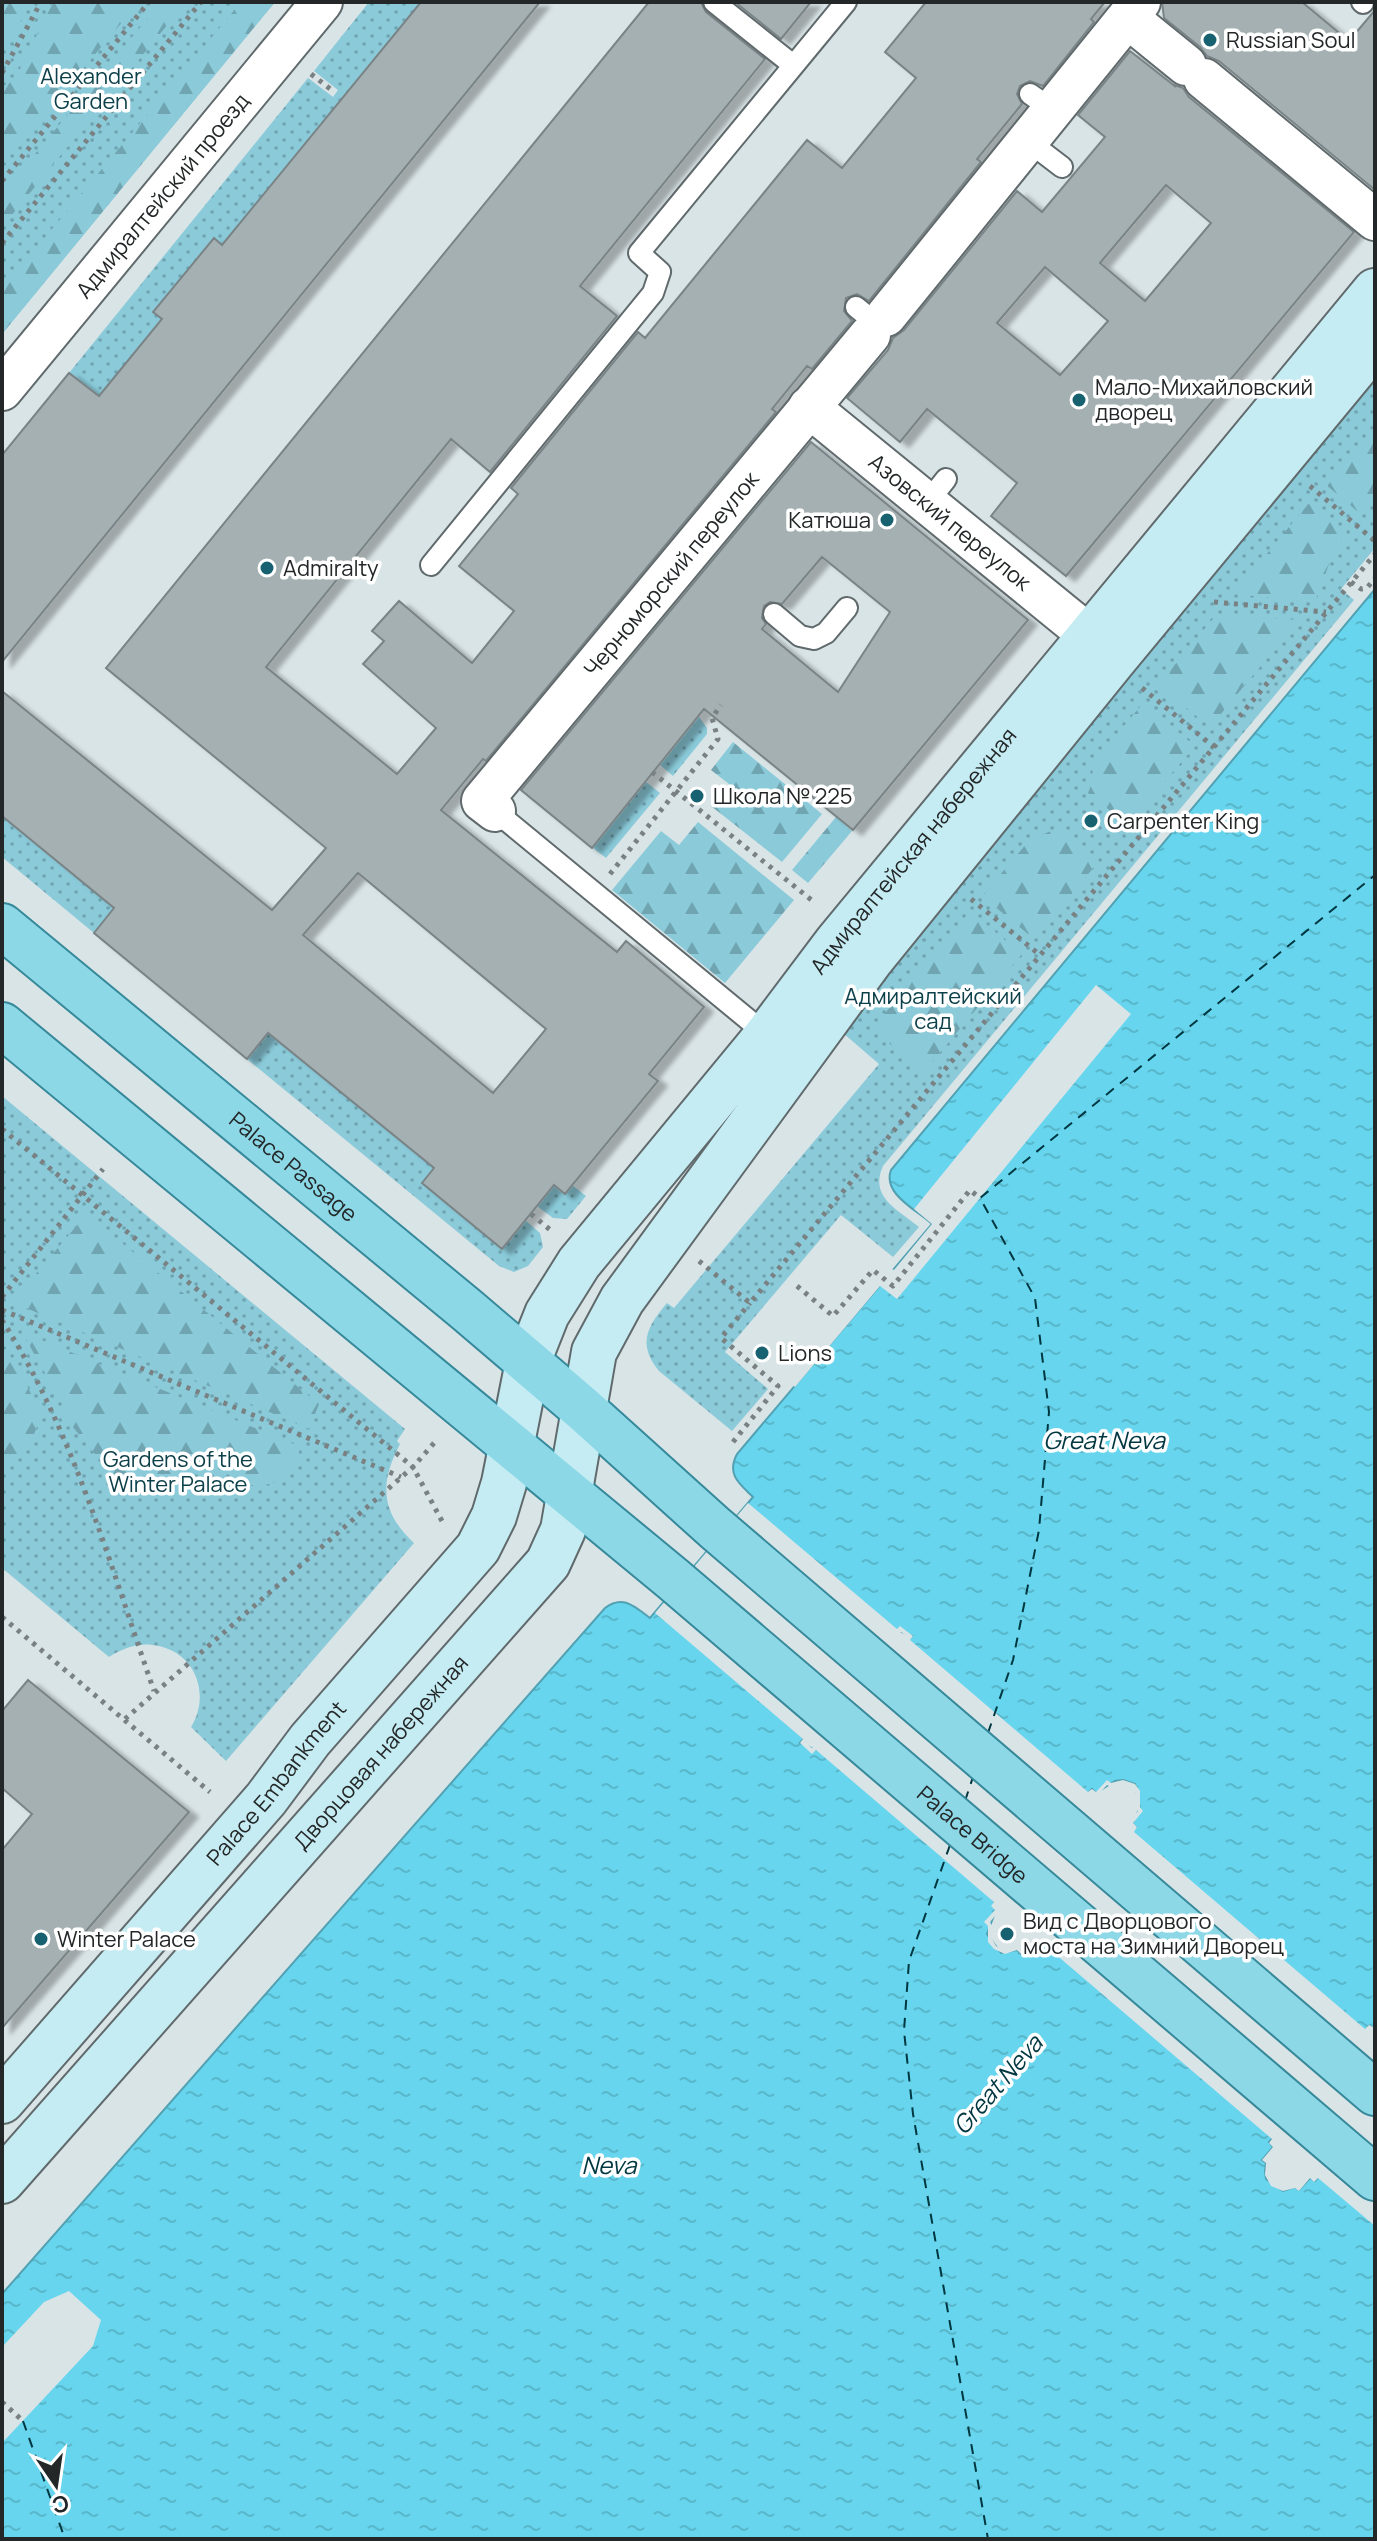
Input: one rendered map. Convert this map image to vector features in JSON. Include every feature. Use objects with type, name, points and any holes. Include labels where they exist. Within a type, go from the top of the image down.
[{"type":"main road","name":"Адмиралтейская набережная","points":[[511,1445],[528,1362],[547,1314],[579,1263],[767,1035],[837,942],[1375,291]]},
{"type":"main road","name":"Адмиралтейская набережная","points":[[569,1492],[594,1352],[622,1300],[870,961],[1375,344]]},
{"type":"main road","name":"Palace Passage","points":[[2,926],[583,1409]]},
{"type":"main road","points":[[2,1025],[569,1492]]},
{"type":"main road","points":[[583,1409],[715,1528],[1375,2093]]},
{"type":"main road","name":"Palace Embankment","points":[[2,2101],[266,1799],[310,1740],[478,1548],[494,1516],[511,1445]]},
{"type":"main road","name":"Palace Bridge","points":[[569,1492],[1375,2178]]},
{"type":"main road","name":"Дворцовая набережная","points":[[2,2181],[548,1563],[563,1530],[569,1492]]},
{"type":"street","name":"Адмиралтейский проезд","points":[[2,390],[322,2]]},
{"type":"street","points":[[1134,10],[1195,72],[1375,220]]},
{"type":"street","name":"Черноморский переулок","points":[[495,811],[482,801],[700,554],[872,321],[1028,141],[1041,102],[1134,10]]},
{"type":"street","name":"Азовский переулок","points":[[809,407],[936,491],[1090,636]]},
{"type":"lane","points":[[714,2],[793,65]]},
{"type":"lane","points":[[431,565],[653,293],[660,272],[639,253],[846,2]]},
{"type":"lane","points":[[1028,141],[1062,167]]},
{"type":"lane","points":[[774,614],[800,636],[814,639],[826,633],[847,608]]},
{"type":"lane","points":[[495,811],[767,1035]]},
{"type":"path","points":[[2,73],[41,2]]},
{"type":"path","points":[[2,181],[149,2]]},
{"type":"path","points":[[2,243],[201,2]]},
{"type":"path","points":[[304,69],[333,91]]},
{"type":"path","points":[[1310,486],[1375,541]]},
{"type":"path","points":[[733,1442],[778,1386],[721,1338],[1375,554]]},
{"type":"path","points":[[1351,582],[1361,589],[1367,588],[1375,578]]},
{"type":"path","points":[[1214,602],[1326,612]]},
{"type":"path","points":[[1142,688],[1214,747]]},
{"type":"path","points":[[594,893],[718,739],[712,718],[721,705]]},
{"type":"path","points":[[652,772],[814,902]]},
{"type":"path","points":[[967,895],[1040,955]]},
{"type":"path","points":[[2,1129],[413,1467],[443,1523]]},
{"type":"path","points":[[2,1297],[103,1169]]},
{"type":"path","points":[[797,1286],[833,1316],[873,1270],[893,1286],[970,1190],[980,1198]]},
{"type":"path","points":[[531,1214],[561,1238]]},
{"type":"path","points":[[708,1268],[750,1303]]},
{"type":"path","points":[[2,1310],[401,1477]]},
{"type":"path","points":[[2,1320],[51,1407],[154,1691]]},
{"type":"path","points":[[125,1719],[413,1467],[434,1443]]},
{"type":"path","points":[[4,1621],[210,1792]]},
{"type":"path","points":[[2,2402],[23,2421]]},
{"type":"green space","name":"Alexander Garden","points":[[2,2],[275,2],[2,334]]},
{"type":"green space","points":[[2,2],[32,2],[2,53]]},
{"type":"green space","points":[[53,2],[139,2],[2,165],[2,87],[15,79]]},
{"type":"green space","points":[[161,2],[186,2],[2,227],[2,194]]},
{"type":"green space","points":[[241,2],[275,2],[2,334],[2,289]]},
{"type":"green space","points":[[369,2],[421,2],[222,245],[213,238],[153,312],[162,319],[99,396],[69,373],[308,78],[333,97],[338,90],[314,71]]},
{"type":"green space","name":"Адмиралтейский сад","points":[[1375,381],[1375,548],[1341,589],[1354,600],[883,1166],[880,1177],[882,1194],[894,1208],[919,1227],[893,1257],[841,1215],[725,1352],[768,1389],[732,1431],[659,1371],[647,1344],[654,1320],[667,1303],[674,1308],[879,1064],[843,1033],[841,1020]]},
{"type":"green space","points":[[1375,426],[1375,503],[1362,515],[1325,484]]},
{"type":"green space","points":[[1310,502],[1347,532],[1332,556],[1315,602],[1233,594]]},
{"type":"green space","points":[[1217,614],[1299,620],[1210,727],[1158,685]]},
{"type":"green space","points":[[1143,703],[1195,746],[1128,825],[1088,793],[1093,763]]},
{"type":"green space","points":[[699,717],[707,728],[707,734],[673,776],[660,765]]},
{"type":"green space","points":[[733,742],[822,814],[782,862],[711,806],[729,784],[711,770]]},
{"type":"green space","points":[[646,782],[660,793],[606,858],[593,848]]},
{"type":"green space","points":[[2,816],[114,908],[94,933],[2,857]]},
{"type":"green space","points":[[836,817],[852,831],[808,883],[792,870]]},
{"type":"green space","points":[[698,822],[794,900],[725,983],[612,890],[661,831],[679,845]]},
{"type":"green space","points":[[1059,827],[1099,861],[1034,939],[982,896],[1033,836]]},
{"type":"green space","points":[[970,911],[1022,954],[924,1072],[872,1029]]},
{"type":"green space","points":[[268,1033],[434,1168],[422,1183],[502,1248],[525,1220],[540,1233],[543,1247],[528,1266],[514,1272],[499,1266],[247,1059]]},
{"type":"green space","name":"Gardens of the Winter Palace","points":[[2,1096],[405,1429],[397,1441],[400,1444],[386,1485],[395,1520],[414,1543],[226,1761],[191,1727],[200,1700],[199,1687],[195,1675],[179,1655],[167,1648],[146,1645],[130,1647],[109,1657],[2,1568]]},
{"type":"green space","points":[[554,1185],[572,1185],[586,1196],[567,1219],[553,1218],[537,1206]]},
{"type":"green space","points":[[84,1217],[90,1217],[319,1404],[309,1429],[12,1302]]},
{"type":"green space","points":[[22,1332],[301,1447],[296,1460],[281,1480],[266,1484],[241,1485],[215,1465],[197,1466],[162,1492],[143,1500],[114,1477],[72,1426]]},
{"type":"green space","points":[[6,1349],[41,1415],[26,1447],[2,1473],[2,1351]]},
{"type":"water","points":[[1375,589],[1375,2028],[1369,2026],[1269,2142],[1273,2147],[1262,2160],[1266,2163],[1266,2179],[1283,2191],[1295,2187],[1299,2190],[1310,2178],[1315,2181],[1375,2110],[1375,2539],[2,2539],[2,2294],[605,1608],[623,1602],[650,1618],[753,1497],[734,1473],[737,1454],[932,1224],[896,1194],[890,1179],[891,1170]],"holes":[[[897,1630],[912,1636],[816,1750],[800,1743]],[[1115,1781],[1135,1784],[1140,1808],[1132,1824],[1136,1827],[1036,1944],[1032,1941],[1021,1954],[1017,1950],[1001,1953],[987,1934],[996,1910],[994,1902],[1092,1789],[1096,1793]]]},
{"type":"pier","points":[[1096,985],[1131,1014],[897,1299],[880,1286],[795,1387],[791,1384],[890,1268],[894,1270],[932,1224],[914,1209]]},
{"type":"pier","points":[[748,1503],[897,1629],[900,1626],[913,1636],[910,1640],[1088,1792],[1092,1789],[1096,1792],[1107,1780],[1111,1783],[1123,1780],[1135,1784],[1140,1791],[1143,1811],[1133,1823],[1137,1827],[1134,1832],[1365,2029],[1369,2025],[1375,2028],[1375,2033],[1370,2031],[1275,2143],[1277,2148],[1268,2159],[1269,2175],[1274,2183],[1283,2187],[1294,2183],[1298,2185],[1308,2174],[1314,2176],[1375,2106],[1375,2226],[1318,2178],[1314,2182],[1310,2178],[1299,2191],[1295,2188],[1283,2191],[1271,2186],[1265,2175],[1266,2163],[1262,2160],[1273,2147],[1269,2143],[1272,2139],[1040,1941],[1036,1945],[1032,1942],[1021,1954],[1017,1950],[1005,1954],[994,1949],[988,1942],[988,1926],[984,1922],[995,1910],[991,1906],[994,1902],[816,1750],[812,1754],[800,1743],[803,1739],[655,1613]],"holes":[[[901,1632],[907,1636],[812,1748],[806,1743]],[[1107,1785],[1129,1786],[1136,1793],[1138,1811],[1129,1822],[1131,1828],[1036,1939],[1030,1938],[1021,1948],[1002,1949],[996,1946],[991,1937],[990,1922],[999,1911],[997,1906],[1092,1794],[1097,1796]]]},
{"type":"pier","points":[[69,2291],[101,2320],[93,2346],[2,2443],[2,2347],[44,2302]]},
{"type":"building","points":[[421,2],[540,2],[2,662],[2,455],[69,373],[99,396],[162,319],[153,312],[214,238],[222,245]]},
{"type":"building","name":"Admiralty","points":[[649,2],[701,2],[706,12],[765,59],[580,286],[617,316],[490,472],[451,439],[266,667],[397,774],[436,728],[363,664],[384,641],[372,631],[399,601],[472,663],[514,611],[459,566],[518,494],[511,488],[638,332],[645,338],[807,140],[842,168],[916,78],[885,52],[926,2],[1105,2],[1091,19],[1094,22],[1043,86],[1030,81],[1020,86],[1017,94],[1022,104],[977,159],[981,162],[869,301],[857,294],[846,298],[844,311],[852,321],[812,369],[807,366],[772,409],[776,412],[486,761],[483,759],[441,810],[617,952],[626,941],[704,1007],[649,1074],[658,1081],[565,1194],[554,1185],[502,1249],[422,1183],[434,1168],[268,1033],[247,1059],[94,933],[114,908],[2,816],[2,691],[272,910],[326,848],[106,668]],"holes":[[[358,873],[546,1029],[493,1093],[303,935]]]},
{"type":"building","points":[[735,2],[811,2],[781,39]]},
{"type":"building","points":[[1162,2],[1302,2],[1349,41],[1375,10],[1375,190],[1219,61],[1207,56],[1164,18]]},
{"type":"building","points":[[1130,51],[1176,87],[1183,88],[1189,97],[1354,232],[1066,576],[991,516],[1017,483],[927,409],[900,442],[847,398],[888,350],[893,338],[904,330],[1017,191],[1042,212],[1105,137],[1078,115]],"holes":[[[1166,185],[1211,223],[1145,301],[1100,263]],[[1045,267],[1108,321],[1060,375],[997,323]]]},
{"type":"building","points":[[811,442],[1028,620],[853,830],[704,709],[592,848],[521,790]],"holes":[[[822,557],[890,612],[838,692],[762,629],[766,624],[762,618],[764,606],[770,602],[782,604]]]},
{"type":"building","name":"Winter Palace","points":[[28,1680],[189,1812],[2,2028],[2,1850],[32,1814],[2,1788],[2,1711]]},
{"type":"ferry route","points":[[988,1733],[1013,1660],[1039,1530],[1049,1412],[1035,1298],[980,1198],[1375,875]]},
{"type":"ferry route","points":[[965,1801],[973,1777]]},
{"type":"ferry route","points":[[950,1845],[909,1961],[904,2031],[913,2114],[988,2539]]},
{"type":"ferry route","points":[[23,2421],[65,2539]]},
{"type":"place","name":"Russian Soul","points":[[1210,40]]},
{"type":"place","name":"Мало-Михайловский дворец","points":[[1079,400]]},
{"type":"place","name":"Катюша","points":[[887,520]]},
{"type":"place","name":"Admiralty","points":[[267,568]]},
{"type":"place","name":"Школа № 225","points":[[697,796]]},
{"type":"place","name":"Carpenter King","points":[[1091,821]]},
{"type":"place","name":"Lions","points":[[762,1353]]},
{"type":"place","name":"Вид с Дворцового моста на Зимний Дворец","points":[[1007,1934]]},
{"type":"place","name":"Winter Palace","points":[[41,1939]]},
{"type":"water label","name":"Great Neva","points":[[1104,1441]]},
{"type":"water label","name":"Great Neva","points":[[998,2085]]},
{"type":"water label","name":"Neva","points":[[609,2166]]}]
